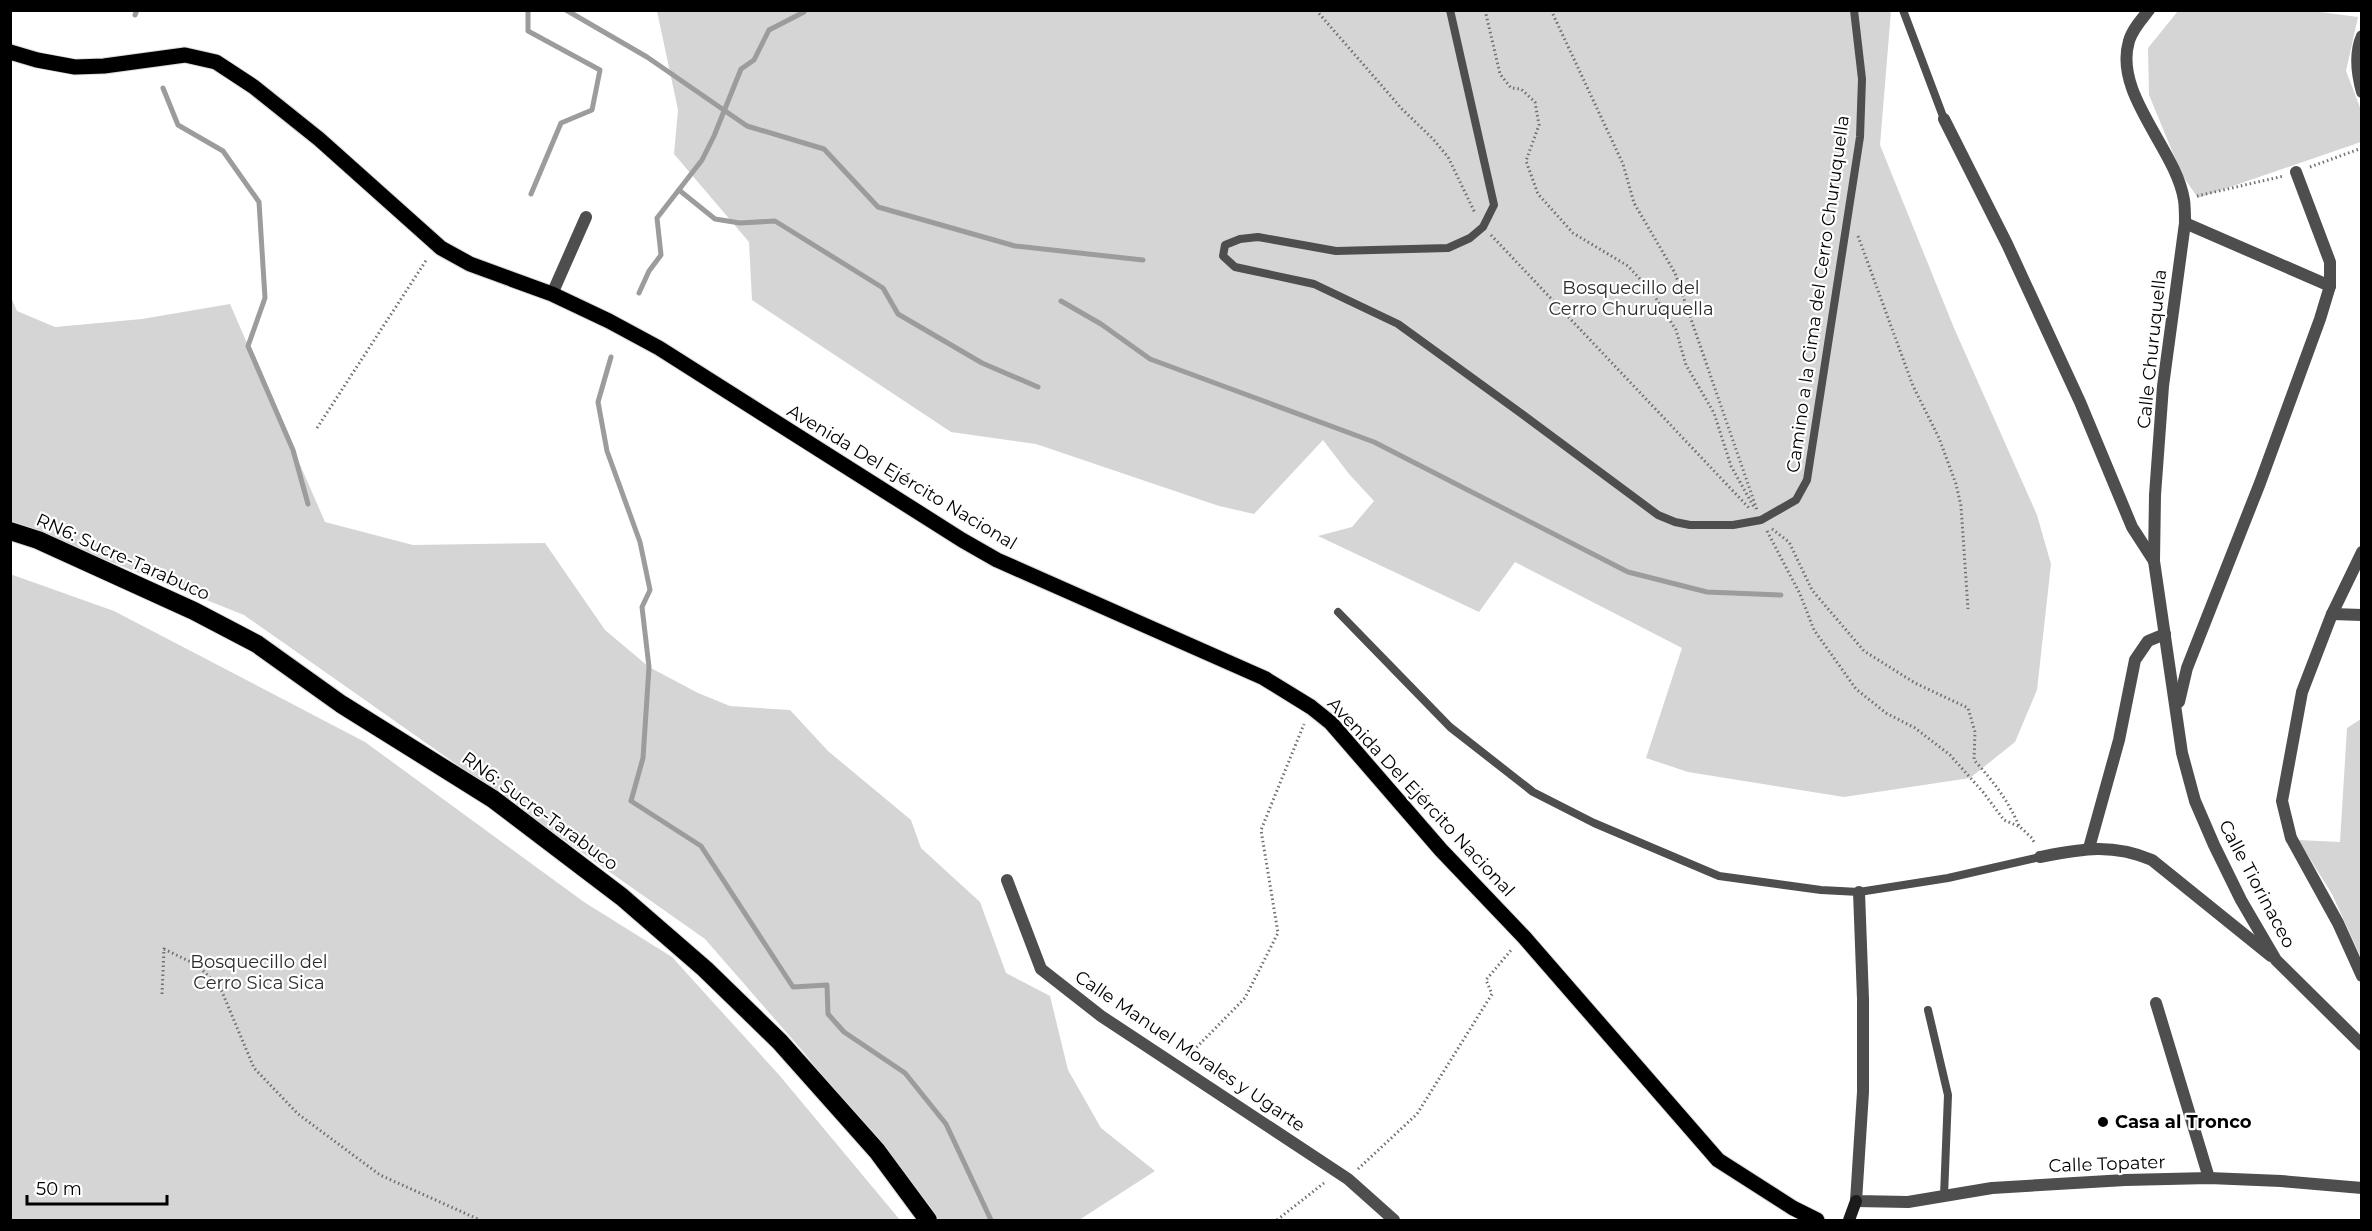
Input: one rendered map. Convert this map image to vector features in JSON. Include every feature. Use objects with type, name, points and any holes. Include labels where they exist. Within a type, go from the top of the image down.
[{"type":"highway","name":"RN6: Sucre-Tarabuco","points":[[10,531],[38,540],[183,606],[257,644],[341,704],[493,799],[622,897],[705,969],[780,1042],[877,1152],[928,1221]]},
{"type":"main road","name":"Avenida Del Ejército Nacional","points":[[10,52],[75,67],[104,66],[185,55],[216,62],[255,87],[319,139],[436,244],[470,264],[552,294],[659,348],[997,560],[1264,678],[1311,707],[1331,723],[1441,850],[1524,937],[1718,1160],[1817,1221]]},
{"type":"street","name":"Calle Churuquella","points":[[2149,10],[2136,26],[2128,42],[2127,67],[2132,89],[2175,173],[2184,199],[2185,223],[2163,386],[2155,495],[2154,561],[2177,709]]},
{"type":"street","points":[[2361,36],[2358,44],[2357,73],[2361,92]]},
{"type":"street","points":[[1944,119],[2007,244],[2080,402],[2132,527],[2154,561]]},
{"type":"street","points":[[2177,709],[2187,668],[2260,483],[2330,286],[2330,262],[2296,172]]},
{"type":"street","points":[[552,294],[586,217]]},
{"type":"street","points":[[2185,223],[2330,286]]},
{"type":"street","points":[[2361,552],[2332,614],[2302,692],[2282,801],[2291,838],[2337,923],[2361,976]]},
{"type":"street","points":[[2332,614],[2361,615]]},
{"type":"street","points":[[2089,848],[2119,740],[2135,660],[2148,641],[2165,634]]},
{"type":"street","name":"Calle Tiorinaceo","points":[[2177,709],[2182,753],[2195,801],[2241,900],[2276,960],[2361,1046]]},
{"type":"street","points":[[2040,857],[2089,848],[2133,852],[2152,860],[2276,960]]},
{"type":"street","name":"Calle Manuel Morales y Ugarte","points":[[1007,880],[1041,969],[1101,1016],[1343,1175],[1394,1221]]},
{"type":"street","points":[[1849,1221],[1856,1201],[1863,1092],[1863,999],[1858,892]]},
{"type":"street","points":[[2156,1003],[2209,1178]]},
{"type":"street","name":"Calle Topater","points":[[1856,1201],[1908,1202],[1992,1188],[2125,1180],[2209,1178],[2361,1188]]},
{"type":"lane","points":[[1450,10],[1494,205],[1483,227]]},
{"type":"lane","name":"Camino a la Cima del Cerro Churuquella","points":[[1483,227],[1470,238],[1448,248],[1336,251],[1258,237],[1240,239],[1225,245],[1223,256],[1235,267],[1314,284],[1398,324],[1658,515],[1690,525],[1733,525],[1761,520],[1796,500],[1807,480],[1860,137],[1862,79],[1854,10]]},
{"type":"lane","points":[[1903,10],[1944,119]]},
{"type":"lane","points":[[1338,612],[1450,727],[1533,792],[1594,823],[1719,876],[1821,890],[1858,892],[1948,878],[2040,857]]},
{"type":"lane","points":[[1928,1010],[1948,1095],[1944,1196]]},
{"type":"path","points":[[1316,10],[1448,158],[1483,227],[1722,483],[1761,520],[1789,542],[1812,590],[1864,651],[1915,683],[1968,708],[1975,732],[1974,760],[1992,779],[2009,803],[2020,827]]},
{"type":"path","points":[[1485,10],[1500,74],[1511,88],[1521,89],[1535,102],[1539,125],[1526,161],[1538,194],[1573,233],[1628,266],[1652,292],[1676,330],[1686,364],[1714,413],[1731,466],[1800,594],[1814,630],[1856,689],[1886,713],[1915,728],[1950,755],[2004,820],[2020,827],[2032,838],[2040,857]]},
{"type":"path","points":[[1551,10],[1623,164],[1634,203],[1675,273],[1761,520]]},
{"type":"path","points":[[2184,199],[2254,184],[2296,172],[2361,148]]},
{"type":"path","points":[[1849,209],[1913,386],[1939,438],[1956,484],[1960,506],[1968,609]]},
{"type":"path","points":[[316,428],[436,244]]},
{"type":"path","points":[[1177,1066],[1245,998],[1278,933],[1261,830],[1311,707]]},
{"type":"path","points":[[1277,1221],[1343,1175],[1416,1114],[1492,994],[1486,980],[1524,937]]},
{"type":"path","points":[[162,994],[164,949],[197,965],[220,987],[254,1068],[297,1114],[380,1175],[480,1221]]},
{"type":"green space","points":[[2305,10],[2358,17],[2346,71],[2361,110],[2361,142],[2198,198],[2182,175],[2149,95],[2148,48],[2178,11]]},
{"type":"green space","name":"Bosquecillo del Cerro Churuquella","points":[[657,11],[1891,11],[1880,145],[1954,328],[2037,515],[2051,564],[2037,690],[2015,742],[1970,778],[1844,797],[1688,772],[1646,758],[1682,648],[1515,562],[1479,612],[1318,536],[1352,527],[1374,501],[1349,474],[1323,440],[1254,514],[1219,506],[1036,444],[951,432],[752,300],[749,242],[674,154],[678,110]]},
{"type":"green space","points":[[10,295],[17,311],[55,327],[142,319],[230,304],[325,522],[413,545],[545,543],[605,630],[649,667],[698,693],[730,706],[790,710],[828,751],[911,820],[921,848],[980,902],[1006,973],[1050,996],[1068,1070],[1101,1128],[1155,1171],[1079,1220],[939,1220],[800,1048],[705,939],[244,615],[11,522]]},
{"type":"green space","name":"Bosquecillo del Cerro Sica Sica","points":[[10,574],[114,611],[365,742],[584,902],[672,957],[780,1076],[900,1220],[11,1220]]},
{"type":"green space","points":[[2361,719],[2361,958],[2332,894],[2298,840],[2340,842],[2347,728]]},
{"type":"waterway","points":[[135,15],[137,10]]},
{"type":"waterway","points":[[528,10],[528,31],[600,70],[592,110],[561,123],[531,194]]},
{"type":"waterway","points":[[566,10],[647,57],[747,126],[824,149],[878,207],[1015,246],[1143,260]]},
{"type":"waterway","points":[[639,293],[649,271],[661,255],[657,218],[702,160],[741,69],[754,60],[769,30],[804,10]]},
{"type":"waterway","points":[[163,88],[178,125],[223,151],[259,202],[265,298],[248,346],[293,450],[308,504]]},
{"type":"waterway","points":[[679,190],[715,219],[740,223],[775,221],[883,288],[898,314],[982,363],[1038,387]]},
{"type":"waterway","points":[[1061,301],[1101,324],[1150,359],[1374,442],[1628,572],[1707,592],[1781,595]]},
{"type":"waterway","points":[[611,357],[598,402],[607,451],[640,542],[650,590],[642,607],[649,667],[643,758],[631,801],[701,846],[793,987],[827,985],[828,1014],[844,1032],[905,1073],[946,1124],[991,1220]]},
{"type":"place","name":"Casa al Tronco","points":[[2103,1122]]}]
